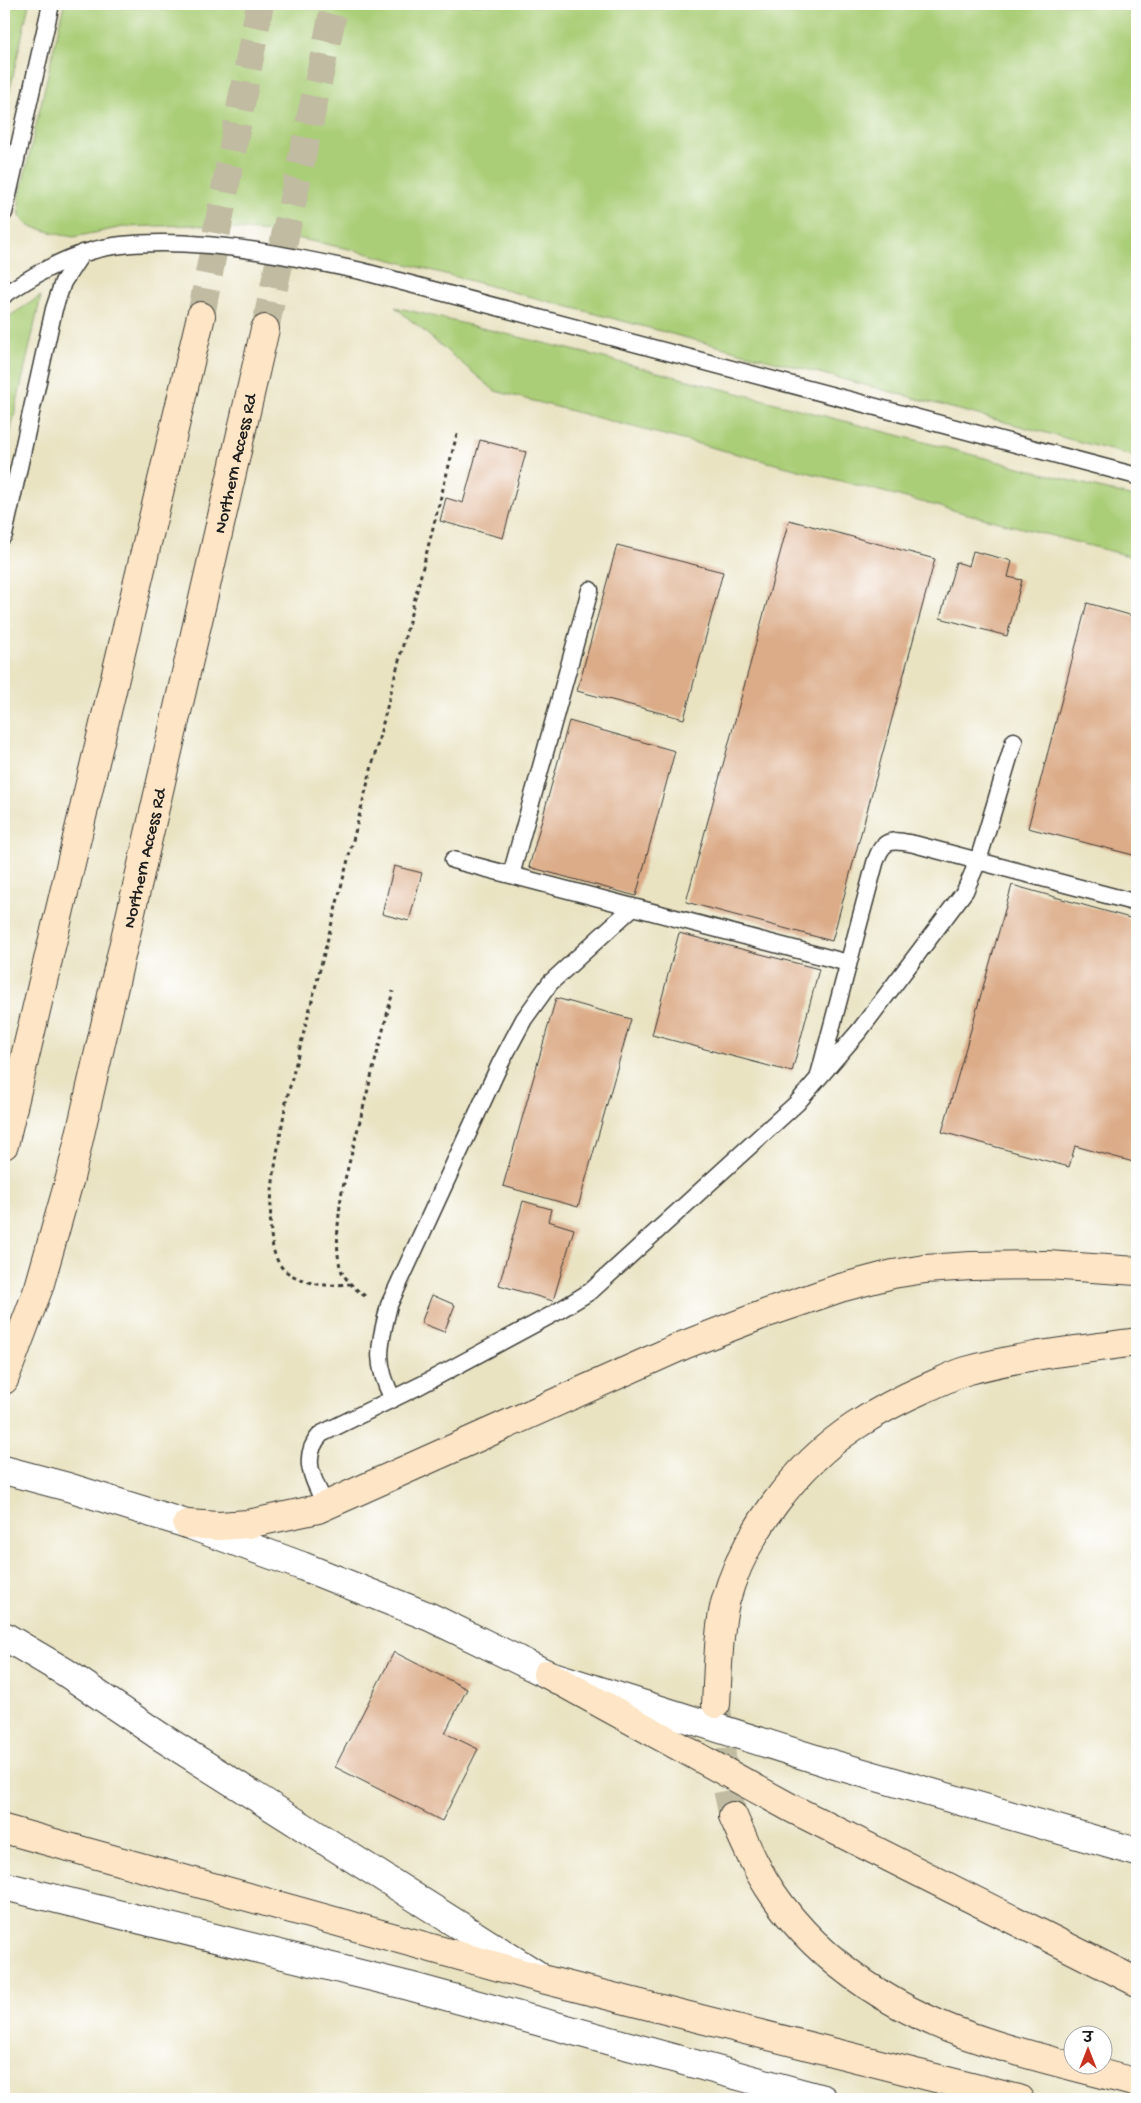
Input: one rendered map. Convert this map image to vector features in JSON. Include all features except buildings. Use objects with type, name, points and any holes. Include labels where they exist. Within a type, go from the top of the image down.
[{"type":"main road","points":[[4,1145],[200,316]]},
{"type":"main road","name":"Northern Access Rd","points":[[4,1380],[39,1287],[70,1178],[265,329]]},
{"type":"main road","points":[[187,1524],[218,1526],[248,1524],[318,1509],[684,1345],[767,1313],[840,1288],[892,1274],[925,1269],[971,1266],[1047,1264],[1137,1271]]},
{"type":"main road","points":[[716,1704],[718,1659],[725,1603],[744,1554],[774,1504],[814,1459],[854,1427],[894,1403],[964,1372],[1024,1358],[1137,1342]]},
{"type":"main road","points":[[547,1674],[791,1808],[1137,1982]]},
{"type":"main road","points":[[733,1816],[747,1848],[772,1894],[799,1927],[834,1961],[883,1996],[935,2022],[983,2041],[1137,2083]]},
{"type":"main road","points":[[4,1829],[546,1980],[1019,2099]]},
{"type":"street","points":[[4,1470],[68,1487],[187,1524],[373,1593],[474,1638],[547,1674],[825,1762],[1137,1852]]},
{"type":"street","points":[[4,1636],[64,1672],[158,1736],[546,1980]]},
{"type":"street","points":[[4,1886],[409,1986],[823,2099]]},
{"type":"lane","points":[[4,212],[51,4]]},
{"type":"lane","points":[[4,295],[29,278],[82,253],[131,244],[188,243],[224,245],[361,271],[1137,476]]},
{"type":"lane","points":[[4,536],[54,309],[64,282],[82,253]]},
{"type":"lane","points":[[511,875],[590,590]]},
{"type":"lane","points":[[326,1506],[310,1469],[309,1456],[313,1443],[321,1434],[393,1399],[555,1313],[591,1291],[789,1110],[818,1080],[860,1030],[965,891],[978,861],[1014,741]]},
{"type":"lane","points":[[818,1080],[875,863],[882,846],[887,842],[897,840],[1137,903]]},
{"type":"lane","points":[[453,860],[848,963]]},
{"type":"lane","points":[[393,1399],[380,1367],[381,1338],[388,1311],[500,1064],[524,1019],[550,982],[633,907]]},
{"type":"path","points":[[352,1284],[324,1286],[300,1279],[281,1266],[272,1247],[271,1202],[286,1102],[457,434]]},
{"type":"path","points":[[388,1311],[358,1291],[342,1273],[338,1251],[337,1224],[342,1191],[393,991]]},
{"type":"green space","points":[[4,4],[29,4],[4,116]]},
{"type":"green space","points":[[64,4],[1137,4],[1137,457],[354,250],[267,232],[194,225],[123,227],[74,237],[29,226],[20,216],[19,199]]},
{"type":"green space","points":[[41,296],[4,461],[4,323],[11,315]]},
{"type":"green space","points":[[395,307],[589,354],[1137,498],[1137,558],[495,391]]},
{"type":"tunnel","points":[[201,316],[260,4]]},
{"type":"tunnel","points":[[265,329],[335,4]]},
{"type":"tunnel","points":[[717,1707],[724,1776],[733,1816]]}]
